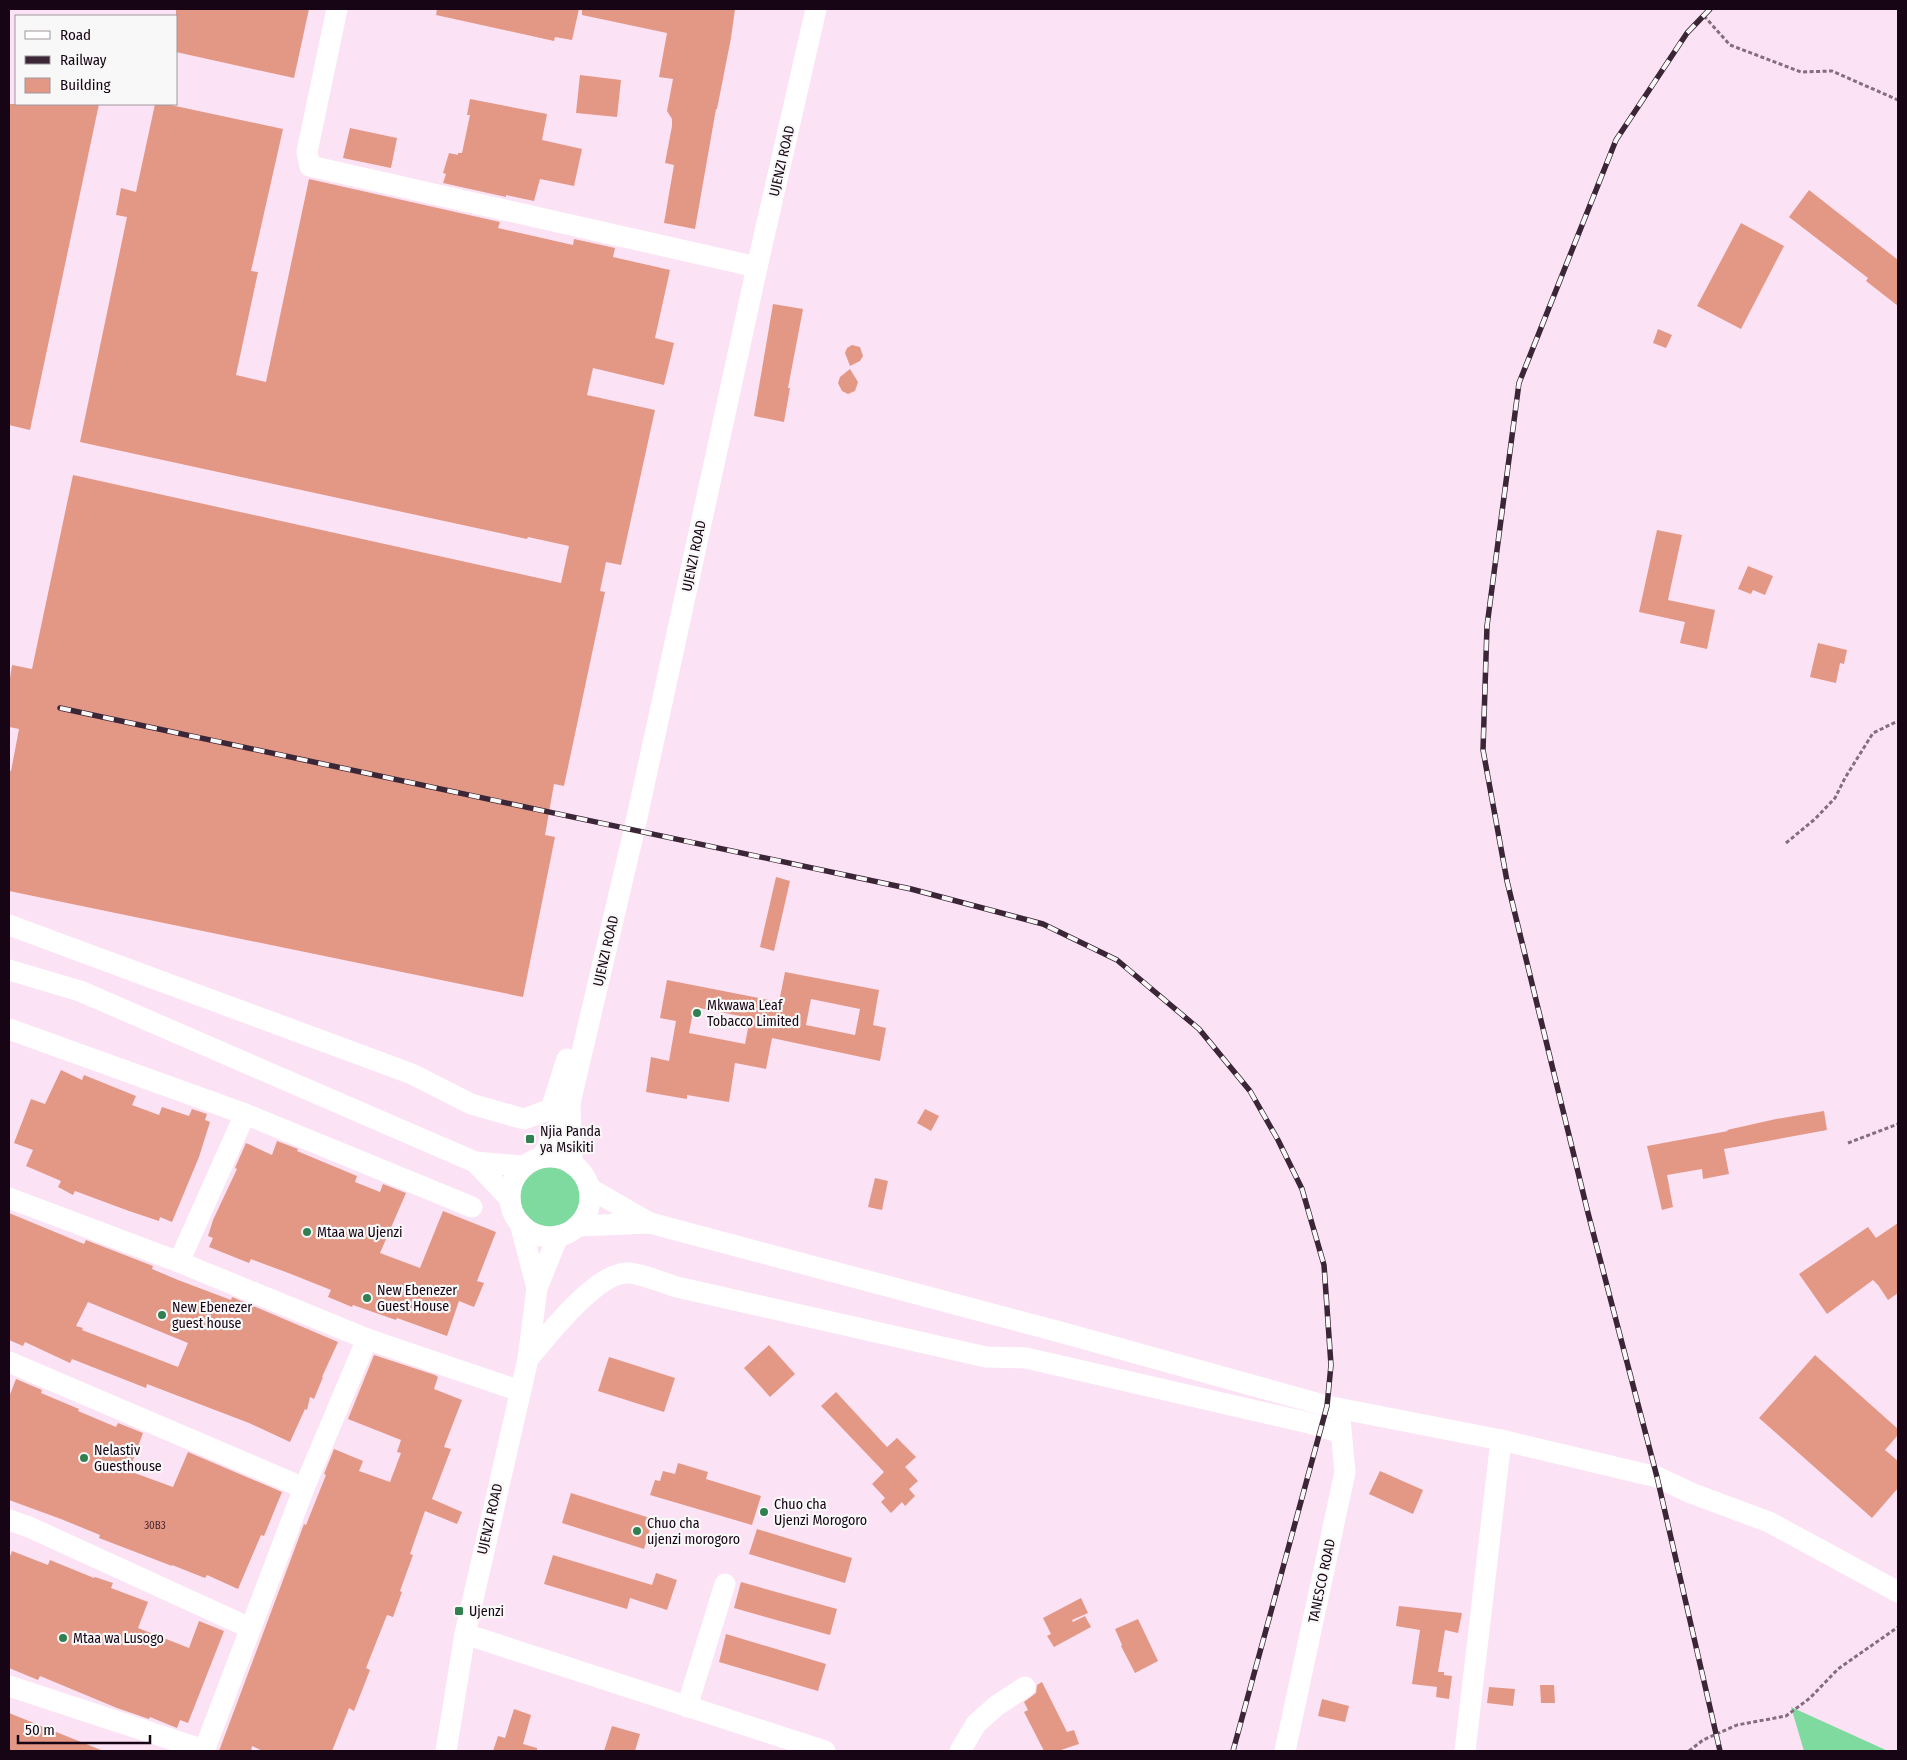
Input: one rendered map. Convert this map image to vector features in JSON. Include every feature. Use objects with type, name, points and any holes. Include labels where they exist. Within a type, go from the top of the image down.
[{"type":"street","points":[[337,9],[306,152],[310,166],[757,267]]},
{"type":"street","name":"UJENZI ROAD","points":[[570,1103],[634,831],[757,267],[816,9]]},
{"type":"street","points":[[9,925],[412,1074],[471,1104],[524,1119],[551,1109],[612,926]]},
{"type":"street","points":[[9,970],[80,991],[475,1162],[510,1199]]},
{"type":"street","points":[[9,1029],[245,1114],[472,1207]]},
{"type":"street","points":[[475,1162],[533,1162],[558,1158],[572,1164],[585,1179],[590,1199],[588,1209],[577,1226],[568,1232],[558,1236],[547,1236],[528,1230],[513,1211],[510,1199],[513,1181],[533,1162],[570,1103]]},
{"type":"street","points":[[570,1103],[572,1164]]},
{"type":"street","points":[[179,1262],[245,1114]]},
{"type":"street","points":[[588,1188],[650,1223],[1340,1409],[1501,1440],[1657,1476],[1691,1492],[1769,1522],[1898,1592]]},
{"type":"street","points":[[9,1198],[179,1262],[367,1339],[520,1391]]},
{"type":"street","points":[[520,1222],[537,1288]]},
{"type":"street","points":[[577,1226],[650,1223]]},
{"type":"street","points":[[537,1288],[558,1236]]},
{"type":"street","points":[[528,1358],[592,1288],[611,1277],[628,1272],[677,1287],[986,1358],[1026,1358],[1309,1422],[1341,1432]]},
{"type":"street","name":"UJENZI ROAD","points":[[446,1751],[464,1634],[528,1358],[537,1288]]},
{"type":"street","points":[[9,1686],[204,1751],[304,1488],[367,1339]]},
{"type":"street","points":[[9,1362],[304,1488]]},
{"type":"street","name":"TANESCO ROAD","points":[[1285,1751],[1345,1472],[1340,1409]]},
{"type":"street","points":[[1465,1751],[1501,1440]]},
{"type":"street","points":[[9,1520],[29,1527],[250,1628]]},
{"type":"street","points":[[687,1707],[725,1584]]},
{"type":"street","points":[[464,1634],[825,1751]]},
{"type":"street","points":[[960,1751],[976,1724],[996,1706],[1024,1687]]},
{"type":"path","points":[[1704,16],[1730,45],[1801,72],[1832,71],[1898,100]]},
{"type":"path","points":[[1786,843],[1815,820],[1835,798],[1845,778],[1874,732],[1898,721]]},
{"type":"path","points":[[1848,1143],[1898,1124]]},
{"type":"path","points":[[1688,1751],[1703,1740],[1737,1725],[1786,1716],[1810,1698],[1838,1669],[1898,1627]]},
{"type":"green space","points":[[549,1163],[567,1169],[575,1177],[581,1195],[575,1213],[567,1221],[549,1227],[531,1221],[523,1213],[517,1195],[523,1177],[531,1169]]},
{"type":"green space","points":[[1791,1707],[1888,1751],[1804,1751]]},
{"type":"building","points":[[176,9],[309,9],[294,78],[178,52],[178,15],[176,15]]},
{"type":"building","points":[[437,9],[579,9],[572,40],[555,37],[554,41],[436,15]]},
{"type":"building","points":[[582,9],[735,9],[695,229],[664,223],[674,165],[665,163],[672,126],[672,119],[667,111],[673,79],[659,77],[667,33],[582,15]]},
{"type":"building","points":[[580,75],[621,80],[617,117],[576,113]]},
{"type":"building","points":[[470,99],[547,114],[542,140],[582,149],[574,186],[540,179],[534,201],[506,195],[506,197],[443,183],[446,174],[443,173],[449,153],[458,155],[458,153],[462,153],[470,115],[467,115]]},
{"type":"building","points":[[9,104],[99,105],[30,430],[9,425]]},
{"type":"building","points":[[155,105],[171,105],[283,129],[251,271],[258,272],[236,375],[266,382],[309,179],[500,222],[498,228],[573,245],[574,239],[615,248],[613,257],[670,270],[655,338],[674,343],[664,385],[593,368],[587,395],[655,410],[621,565],[606,562],[600,591],[605,592],[564,786],[554,784],[545,835],[555,837],[523,997],[9,891],[9,771],[11,771],[19,729],[9,727],[9,685],[12,665],[32,669],[73,475],[561,583],[569,546],[528,537],[527,539],[80,442],[127,217],[116,215],[121,188],[136,192]]},
{"type":"building","points":[[350,128],[397,138],[391,168],[343,158]]},
{"type":"building","points":[[1809,190],[1898,260],[1898,306],[1866,281],[1868,278],[1789,217]]},
{"type":"building","points":[[1741,223],[1784,246],[1741,329],[1697,306]]},
{"type":"building","points":[[773,304],[803,309],[788,388],[790,388],[784,422],[754,416]]},
{"type":"building","points":[[1658,329],[1672,335],[1666,348],[1653,343]]},
{"type":"building","points":[[852,345],[860,347],[863,356],[860,361],[850,366],[845,353],[847,348]]},
{"type":"building","points":[[850,369],[858,382],[855,391],[848,394],[842,391],[838,383],[840,377]]},
{"type":"building","points":[[1657,530],[1682,535],[1668,600],[1715,610],[1707,649],[1680,643],[1685,622],[1639,612]]},
{"type":"building","points":[[1748,566],[1773,576],[1765,595],[1753,590],[1751,594],[1738,589]]},
{"type":"building","points":[[1818,643],[1847,650],[1844,664],[1840,663],[1836,683],[1810,677]]},
{"type":"building","points":[[776,877],[790,881],[774,951],[760,947]]},
{"type":"building","points":[[785,972],[879,990],[873,1025],[886,1028],[880,1061],[772,1038],[766,1069],[735,1063],[729,1102],[687,1095],[687,1099],[646,1092],[651,1057],[669,1061],[676,1021],[660,1018],[667,980],[779,1002]],"holes":[[[811,999],[860,1009],[855,1035],[806,1025]],[[694,1007],[750,1018],[745,1044],[689,1033]]]},
{"type":"building","points":[[61,1070],[82,1080],[84,1075],[136,1096],[132,1105],[159,1115],[162,1107],[189,1116],[192,1109],[207,1114],[205,1120],[210,1122],[199,1157],[172,1222],[160,1217],[159,1221],[75,1191],[73,1195],[58,1187],[61,1181],[26,1166],[33,1150],[14,1143],[31,1099],[45,1104]]},
{"type":"building","points":[[925,1109],[939,1116],[931,1131],[917,1123]]},
{"type":"building","points":[[1824,1111],[1827,1130],[1724,1149],[1729,1174],[1703,1179],[1702,1169],[1667,1175],[1673,1207],[1662,1210],[1647,1146]]},
{"type":"building","points":[[277,1141],[357,1176],[355,1182],[380,1192],[383,1184],[406,1193],[380,1253],[420,1268],[443,1211],[496,1232],[477,1281],[484,1283],[474,1307],[459,1301],[447,1336],[397,1318],[396,1320],[353,1305],[352,1307],[328,1297],[331,1290],[251,1259],[249,1263],[209,1247],[213,1238],[208,1236],[213,1220],[237,1169],[235,1168],[246,1143],[272,1155]]},
{"type":"building","points":[[875,1178],[888,1181],[882,1210],[868,1207]]},
{"type":"building","points":[[9,1213],[84,1244],[86,1240],[153,1266],[152,1269],[178,1280],[231,1300],[232,1297],[338,1342],[314,1399],[310,1397],[307,1410],[305,1409],[290,1442],[249,1423],[147,1384],[146,1388],[72,1359],[70,1363],[25,1342],[23,1346],[9,1340]],"holes":[[[88,1302],[188,1343],[178,1367],[76,1326]]]},
{"type":"building","points":[[1898,1223],[1898,1293],[1888,1300],[1873,1280],[1827,1314],[1799,1274],[1868,1227],[1876,1238]]},
{"type":"building","points":[[769,1345],[795,1374],[770,1397],[744,1368]]},
{"type":"building","points":[[374,1355],[435,1375],[438,1377],[434,1389],[462,1400],[444,1447],[451,1449],[432,1499],[462,1512],[457,1524],[425,1511],[410,1554],[413,1555],[393,1617],[387,1615],[366,1668],[370,1670],[354,1711],[349,1708],[332,1751],[263,1751],[252,1746],[251,1751],[219,1751],[304,1524],[306,1525],[326,1475],[324,1474],[334,1449],[363,1461],[359,1471],[390,1482],[401,1453],[397,1452],[401,1440],[348,1419]]},
{"type":"building","points":[[1815,1355],[1898,1429],[1898,1435],[1885,1450],[1898,1461],[1898,1488],[1872,1518],[1759,1418]]},
{"type":"building","points":[[609,1357],[675,1378],[664,1412],[598,1391]]},
{"type":"building","points":[[16,1379],[42,1390],[41,1393],[79,1409],[78,1411],[116,1427],[118,1423],[143,1433],[129,1471],[173,1487],[188,1452],[282,1492],[264,1536],[261,1535],[238,1589],[207,1575],[205,1578],[99,1538],[100,1535],[9,1500],[9,1397]]},
{"type":"building","points":[[836,1392],[887,1447],[897,1438],[916,1457],[905,1467],[918,1481],[909,1489],[915,1496],[905,1506],[902,1502],[891,1513],[881,1502],[885,1498],[872,1484],[884,1472],[821,1406]]},
{"type":"building","points":[[678,1463],[708,1472],[706,1479],[761,1496],[752,1525],[650,1495],[655,1480],[660,1481],[663,1471],[675,1474]]},
{"type":"building","points":[[1380,1471],[1423,1490],[1413,1514],[1369,1494]]},
{"type":"building","points":[[571,1493],[653,1519],[644,1549],[562,1523]]},
{"type":"building","points":[[757,1529],[852,1558],[845,1583],[749,1554]]},
{"type":"building","points":[[12,1551],[48,1565],[50,1560],[94,1578],[113,1583],[111,1588],[148,1602],[138,1628],[189,1648],[199,1621],[224,1631],[188,1723],[180,1720],[177,1728],[150,1717],[149,1719],[117,1708],[40,1676],[38,1680],[9,1668],[9,1559]]},
{"type":"building","points":[[553,1555],[652,1585],[656,1573],[677,1580],[667,1610],[630,1598],[627,1609],[544,1584]]},
{"type":"building","points":[[741,1582],[837,1609],[830,1635],[734,1608]]},
{"type":"building","points":[[1081,1598],[1088,1613],[1072,1620],[1073,1622],[1085,1616],[1091,1627],[1054,1647],[1047,1636],[1051,1634],[1043,1618]]},
{"type":"building","points":[[1399,1606],[1462,1613],[1458,1633],[1445,1630],[1438,1672],[1444,1672],[1444,1675],[1452,1676],[1449,1699],[1436,1697],[1437,1687],[1412,1684],[1420,1630],[1396,1626]]},
{"type":"building","points":[[1138,1619],[1158,1661],[1135,1673],[1121,1646],[1115,1629]]},
{"type":"building","points":[[726,1634],[826,1664],[818,1691],[719,1662]]},
{"type":"building","points":[[1042,1682],[1067,1732],[1074,1730],[1079,1744],[1058,1751],[1044,1751],[1024,1712],[1028,1710],[1024,1702],[1036,1693],[1037,1685]]},
{"type":"building","points":[[1540,1685],[1554,1685],[1555,1703],[1541,1703]]},
{"type":"building","points":[[1489,1687],[1515,1689],[1513,1706],[1487,1703]]},
{"type":"building","points":[[1322,1699],[1349,1706],[1345,1722],[1318,1716]]},
{"type":"building","points":[[514,1709],[531,1715],[523,1744],[537,1748],[537,1751],[493,1751],[498,1736],[505,1738]]},
{"type":"building","points":[[9,1713],[101,1750],[101,1751],[9,1751]]},
{"type":"building","points":[[612,1726],[640,1734],[635,1751],[604,1751]]},
{"type":"railway","points":[[1710,9],[1687,33],[1616,140],[1519,383],[1487,626],[1483,750],[1507,881],[1588,1213],[1657,1477],[1720,1751]]},
{"type":"railway","points":[[60,708],[911,889],[1043,924],[1117,960],[1199,1029],[1250,1091],[1278,1140],[1302,1189],[1324,1265],[1331,1365],[1327,1406],[1233,1751]]},
{"type":"place","name":"Mkwawa Leaf Tobacco Limited","points":[[697,1013]]},
{"type":"place","name":"Njia Panda ya Msikiti","points":[[530,1139]]},
{"type":"place","name":"Mtaa wa Ujenzi","points":[[307,1232]]},
{"type":"place","name":"New Ebenezer Guest House","points":[[367,1298]]},
{"type":"place","name":"New Ebenezer guest house","points":[[162,1315]]},
{"type":"place","name":"Nelastiv Guesthouse","points":[[84,1458]]},
{"type":"place","name":"Chuo cha Ujenzi Morogoro","points":[[764,1512]]},
{"type":"place","name":"Chuo cha ujenzi morogoro","points":[[637,1531]]},
{"type":"place","name":"Ujenzi","points":[[459,1611]]},
{"type":"place","name":"Mtaa wa Lusogo","points":[[63,1638]]}]
